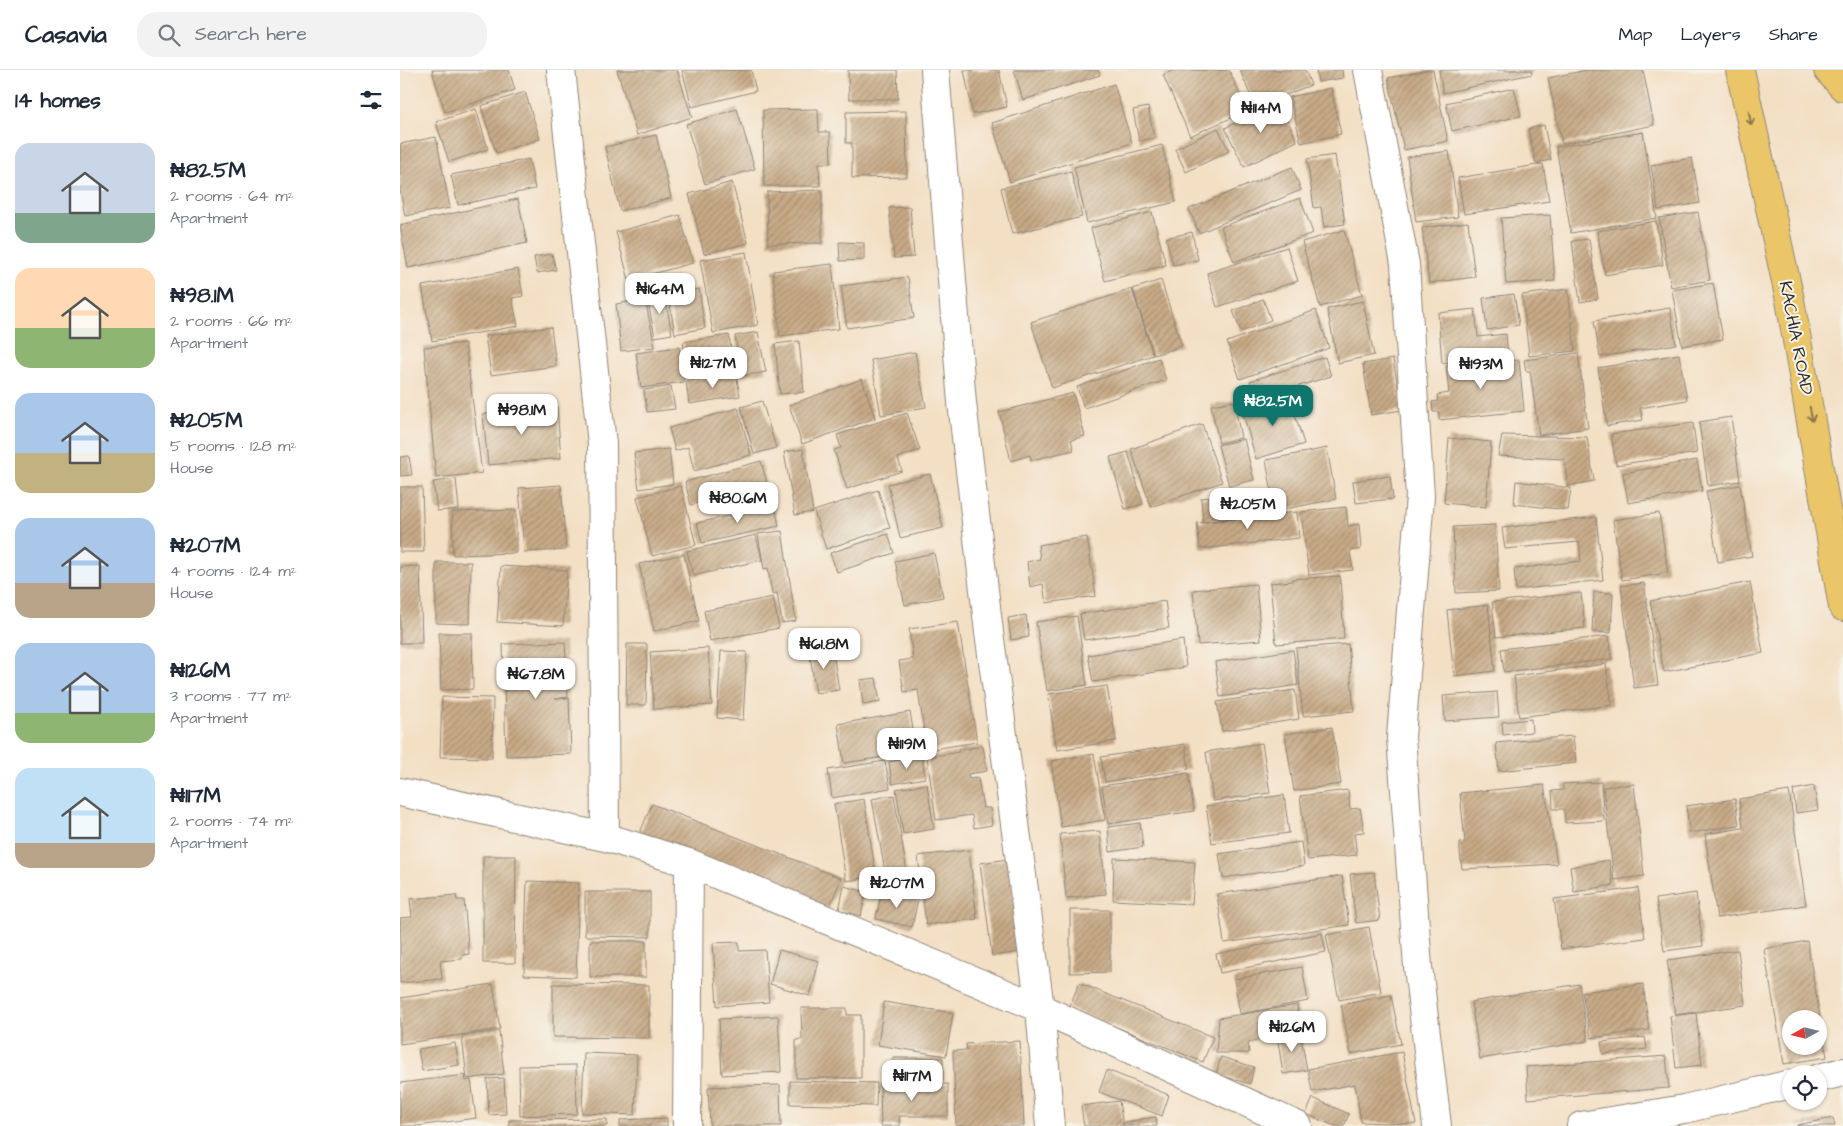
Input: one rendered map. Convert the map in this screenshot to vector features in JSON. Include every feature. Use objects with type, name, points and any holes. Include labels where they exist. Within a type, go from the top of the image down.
[{"type":"main road","name":"KACHIA ROAD","points":[[1740,70],[1790,300],[1843,607]]},
{"type":"main road","points":[[1828,70],[1843,87]]},
{"type":"street","points":[[562,70],[602,444],[605,837]]},
{"type":"street","points":[[935,70],[962,403],[990,642],[1040,1008],[1050,1126]]},
{"type":"street","points":[[1368,70],[1405,264],[1420,496],[1401,737],[1418,967],[1437,1126]]},
{"type":"street","points":[[400,792],[605,837],[688,863],[1040,1008],[1298,1126]]},
{"type":"street","points":[[687,1126],[688,863]]},
{"type":"street","points":[[1827,1076],[1843,1072]]},
{"type":"street","points":[[1581,1126],[1684,1109],[1782,1086]]},
{"type":"building","points":[[432,70],[509,70],[515,90],[445,112]]},
{"type":"building","points":[[617,70],[677,70],[692,117],[637,135]]},
{"type":"building","points":[[682,70],[751,70],[756,91],[692,107]]},
{"type":"building","points":[[848,70],[897,70],[898,99],[849,99]]},
{"type":"building","points":[[964,70],[999,70],[1007,107],[973,114]]},
{"type":"building","points":[[1014,70],[1098,70],[1100,75],[1023,100]]},
{"type":"building","points":[[1174,70],[1229,70],[1247,111],[1190,136],[1163,75]]},
{"type":"building","points":[[1240,70],[1305,70],[1311,85],[1255,107]]},
{"type":"building","points":[[1316,70],[1342,70],[1343,78],[1318,82]]},
{"type":"building","points":[[1433,70],[1448,141],[1404,150],[1388,78]]},
{"type":"building","points":[[1439,70],[1531,70],[1532,74],[1443,93]]},
{"type":"building","points":[[1587,70],[1643,70],[1654,125],[1562,144],[1548,78]]},
{"type":"building","points":[[1114,84],[1132,143],[1010,182],[992,123]]},
{"type":"building","points":[[1331,88],[1341,134],[1301,143],[1290,97]]},
{"type":"building","points":[[1514,88],[1521,116],[1452,131],[1446,103]]},
{"type":"building","points":[[525,92],[540,139],[496,153],[481,106]]},
{"type":"building","points":[[1279,102],[1297,141],[1244,167],[1225,128]]},
{"type":"building","points":[[1148,107],[1154,138],[1139,141],[1133,110]]},
{"type":"building","points":[[476,109],[488,149],[449,162],[436,122]]},
{"type":"building","points":[[737,109],[755,169],[705,184],[686,124]]},
{"type":"building","points":[[818,109],[819,132],[830,132],[831,163],[819,163],[820,186],[764,186],[763,110]]},
{"type":"building","points":[[906,111],[907,177],[852,178],[852,143],[846,143],[846,112]]},
{"type":"building","points":[[1544,125],[1551,160],[1536,163],[1528,129]]},
{"type":"building","points":[[1218,128],[1229,151],[1186,172],[1175,149]]},
{"type":"building","points":[[1643,132],[1657,218],[1571,233],[1556,147]]},
{"type":"building","points":[[656,135],[671,198],[620,211],[605,147]]},
{"type":"building","points":[[436,137],[450,208],[405,216],[400,189],[400,144]]},
{"type":"building","points":[[1162,145],[1176,202],[1087,223],[1074,167]]},
{"type":"building","points":[[1449,151],[1458,217],[1416,222],[1407,157]]},
{"type":"building","points":[[1335,155],[1345,224],[1324,227],[1321,207],[1314,208],[1307,159]]},
{"type":"building","points":[[1692,158],[1700,203],[1658,210],[1651,165]]},
{"type":"building","points":[[529,159],[535,189],[458,205],[451,175]]},
{"type":"building","points":[[1543,164],[1549,201],[1464,214],[1458,178]]},
{"type":"building","points":[[1292,167],[1301,190],[1199,233],[1189,209]]},
{"type":"building","points":[[1071,171],[1082,217],[1012,234],[1001,188]]},
{"type":"building","points":[[732,182],[748,243],[704,254],[689,194]]},
{"type":"building","points":[[822,190],[822,243],[768,244],[767,192]]},
{"type":"building","points":[[1300,198],[1313,233],[1234,262],[1221,227]]},
{"type":"building","points":[[518,199],[527,243],[408,268],[400,225]]},
{"type":"building","points":[[910,207],[914,257],[894,258],[889,208]]},
{"type":"building","points":[[1152,212],[1166,265],[1105,281],[1091,228]]},
{"type":"building","points":[[1698,212],[1710,280],[1671,287],[1659,218]]},
{"type":"building","points":[[680,215],[693,263],[629,280],[616,232]]},
{"type":"building","points":[[1550,215],[1555,281],[1506,284],[1501,218]]},
{"type":"building","points":[[1656,221],[1663,265],[1605,275],[1597,231]]},
{"type":"building","points":[[1468,222],[1475,277],[1429,283],[1422,228]]},
{"type":"building","points":[[1344,230],[1362,295],[1320,307],[1302,242]]},
{"type":"building","points":[[1192,232],[1198,260],[1173,265],[1166,238]]},
{"type":"building","points":[[1589,239],[1598,299],[1580,302],[1572,241]]},
{"type":"building","points":[[839,242],[864,243],[864,260],[840,261]]},
{"type":"building","points":[[1287,247],[1298,281],[1217,307],[1207,273]]},
{"type":"building","points":[[746,252],[758,325],[713,333],[700,260]]},
{"type":"building","points":[[552,254],[556,270],[537,273],[534,257]]},
{"type":"building","points":[[832,264],[839,329],[780,336],[773,271]]},
{"type":"building","points":[[518,269],[523,296],[512,298],[518,326],[432,341],[422,286]]},
{"type":"building","points":[[908,277],[914,318],[847,328],[841,286]]},
{"type":"building","points":[[1161,280],[1182,346],[1154,355],[1133,289]]},
{"type":"building","points":[[1713,283],[1723,339],[1682,346],[1672,290]]},
{"type":"building","points":[[699,289],[705,328],[675,334],[668,294]]},
{"type":"building","points":[[1132,289],[1153,355],[1052,388],[1031,322]]},
{"type":"building","points":[[1568,289],[1575,351],[1529,356],[1522,295]]},
{"type":"building","points":[[664,293],[672,334],[655,337],[647,297]]},
{"type":"building","points":[[1514,294],[1519,325],[1487,330],[1483,298]]},
{"type":"building","points":[[645,299],[655,347],[621,351],[616,304]]},
{"type":"building","points":[[1263,299],[1271,320],[1241,332],[1233,311]]},
{"type":"building","points":[[1363,301],[1374,355],[1338,363],[1327,309]]},
{"type":"building","points":[[1670,308],[1676,344],[1600,357],[1594,321]]},
{"type":"building","points":[[1475,309],[1478,337],[1506,334],[1508,354],[1442,363],[1438,313]]},
{"type":"building","points":[[1316,310],[1329,348],[1240,379],[1227,342]]},
{"type":"building","points":[[551,327],[556,366],[491,375],[485,336]]},
{"type":"building","points":[[758,332],[766,372],[742,376],[735,336]]},
{"type":"building","points":[[729,335],[732,356],[686,363],[683,342]]},
{"type":"building","points":[[799,341],[804,392],[780,394],[775,344]]},
{"type":"building","points":[[465,343],[482,473],[436,478],[424,347]]},
{"type":"building","points":[[679,347],[684,382],[641,388],[636,353]]},
{"type":"building","points":[[915,352],[926,407],[881,415],[871,360]]},
{"type":"building","points":[[1578,353],[1588,428],[1539,435],[1530,371],[1526,371],[1524,360]]},
{"type":"building","points":[[1679,354],[1687,400],[1640,408],[1643,420],[1607,426],[1598,368]]},
{"type":"building","points":[[1325,357],[1331,376],[1255,400],[1250,381]]},
{"type":"building","points":[[1159,358],[1166,380],[1084,408],[1077,387]]},
{"type":"building","points":[[1393,359],[1402,410],[1371,415],[1363,364]]},
{"type":"building","points":[[1519,360],[1524,411],[1439,420],[1439,412],[1433,412],[1432,402],[1438,401],[1437,395],[1449,393],[1446,366]]},
{"type":"building","points":[[736,373],[740,396],[689,404],[686,381]]},
{"type":"building","points":[[862,379],[875,418],[802,444],[789,405]]},
{"type":"building","points":[[671,386],[675,409],[647,412],[644,390]]},
{"type":"building","points":[[1073,393],[1085,436],[1071,440],[1074,450],[1031,460],[1030,455],[1011,461],[999,412]]},
{"type":"building","points":[[1289,396],[1304,444],[1256,459],[1242,410]]},
{"type":"building","points":[[762,401],[776,448],[754,454],[741,407]]},
{"type":"building","points":[[1234,401],[1241,438],[1219,443],[1211,405]]},
{"type":"building","points":[[557,407],[561,458],[488,465],[483,414]]},
{"type":"building","points":[[738,408],[751,455],[694,471],[688,447],[675,451],[669,428]]},
{"type":"building","points":[[907,413],[920,450],[898,458],[902,471],[847,489],[834,450],[841,448],[837,435]]},
{"type":"building","points":[[1731,417],[1740,481],[1708,486],[1699,422]]},
{"type":"building","points":[[1693,423],[1697,453],[1616,465],[1611,434]]},
{"type":"building","points":[[1202,424],[1222,482],[1151,507],[1131,449]]},
{"type":"building","points":[[1502,435],[1587,437],[1594,481],[1568,486],[1564,459],[1498,456]]},
{"type":"building","points":[[1449,438],[1491,442],[1486,507],[1444,503]]},
{"type":"building","points":[[1244,439],[1254,480],[1229,486],[1218,445]]},
{"type":"building","points":[[1327,448],[1336,499],[1275,511],[1266,460]]},
{"type":"building","points":[[669,449],[673,484],[639,489],[634,453]]},
{"type":"building","points":[[803,449],[813,512],[795,515],[784,452]]},
{"type":"building","points":[[1128,452],[1143,504],[1125,509],[1110,457]]},
{"type":"building","points":[[409,456],[412,475],[400,476],[400,457]]},
{"type":"building","points":[[1697,460],[1702,491],[1628,503],[1623,473]]},
{"type":"building","points":[[761,461],[767,483],[691,505],[685,482]]},
{"type":"building","points":[[930,474],[943,528],[900,538],[888,484]]},
{"type":"building","points":[[1390,476],[1393,499],[1356,503],[1353,481]]},
{"type":"building","points":[[456,479],[459,509],[437,511],[433,482]]},
{"type":"building","points":[[1516,481],[1571,488],[1568,510],[1514,504]]},
{"type":"building","points":[[561,485],[566,550],[524,552],[519,488]]},
{"type":"building","points":[[1740,485],[1752,556],[1718,562],[1706,491]]},
{"type":"building","points":[[681,486],[696,545],[652,556],[637,497]]},
{"type":"building","points":[[400,487],[422,487],[424,552],[400,552]]},
{"type":"building","points":[[878,490],[890,528],[826,549],[814,511]]},
{"type":"building","points":[[1241,494],[1243,517],[1203,522],[1201,498]]},
{"type":"building","points":[[775,506],[779,526],[702,543],[697,523]]},
{"type":"building","points":[[1346,507],[1348,526],[1359,524],[1361,549],[1350,551],[1353,570],[1309,575],[1301,512]]},
{"type":"building","points":[[516,510],[516,553],[453,555],[452,512]]},
{"type":"building","points":[[1297,512],[1299,538],[1200,549],[1197,523]]},
{"type":"building","points":[[1659,513],[1668,573],[1622,580],[1613,520]]},
{"type":"building","points":[[1596,517],[1603,580],[1516,590],[1514,569],[1581,561],[1579,542],[1505,549],[1502,528]]},
{"type":"building","points":[[1495,525],[1499,591],[1456,593],[1453,527]]},
{"type":"building","points":[[782,531],[796,621],[782,623],[777,593],[772,594],[768,568],[764,569],[758,534]]},
{"type":"building","points":[[888,534],[894,553],[837,572],[830,553]]},
{"type":"building","points":[[756,535],[762,560],[693,576],[687,551]]},
{"type":"building","points":[[1087,537],[1096,596],[1046,603],[1043,584],[1030,587],[1027,562],[1040,559],[1038,545]]},
{"type":"building","points":[[934,553],[943,597],[905,605],[895,561]]},
{"type":"building","points":[[684,554],[699,621],[654,631],[639,564]]},
{"type":"building","points":[[436,562],[471,562],[470,624],[436,623]]},
{"type":"building","points":[[420,566],[422,643],[400,643],[400,567]]},
{"type":"building","points":[[501,566],[567,570],[563,626],[497,622]]},
{"type":"building","points":[[1340,576],[1344,639],[1276,644],[1270,583],[1292,581],[1292,579]]},
{"type":"building","points":[[1750,582],[1763,653],[1664,672],[1650,601]]},
{"type":"building","points":[[1644,583],[1658,685],[1634,688],[1621,586]]},
{"type":"building","points":[[1256,584],[1261,640],[1198,645],[1193,590]]},
{"type":"building","points":[[1594,592],[1613,593],[1611,633],[1592,632]]},
{"type":"building","points":[[1581,593],[1585,628],[1496,637],[1492,602]]},
{"type":"building","points":[[773,597],[779,628],[710,641],[704,611]]},
{"type":"building","points":[[1165,601],[1169,628],[1084,640],[1080,614]]},
{"type":"building","points":[[1488,605],[1495,671],[1454,676],[1447,610]]},
{"type":"building","points":[[1026,615],[1029,637],[1011,640],[1008,618]]},
{"type":"building","points":[[1077,616],[1087,685],[1047,691],[1036,622]]},
{"type":"building","points":[[958,622],[977,742],[927,750],[918,690],[904,692],[899,661],[913,659],[909,629]]},
{"type":"building","points":[[439,633],[472,633],[473,689],[441,690]]},
{"type":"building","points":[[1609,636],[1612,659],[1504,672],[1501,649]]},
{"type":"building","points":[[1183,640],[1186,667],[1093,682],[1088,655]]},
{"type":"building","points":[[565,642],[568,697],[555,699],[569,698],[571,754],[506,756],[503,644]]},
{"type":"building","points":[[627,644],[647,644],[646,705],[626,705]]},
{"type":"building","points":[[1348,644],[1354,711],[1303,716],[1296,648]]},
{"type":"building","points":[[832,646],[839,690],[816,693],[809,650]]},
{"type":"building","points":[[708,648],[712,705],[654,709],[650,652]]},
{"type":"building","points":[[1293,650],[1298,685],[1220,697],[1215,662]]},
{"type":"building","points":[[721,651],[747,652],[743,720],[717,718]]},
{"type":"building","points":[[1606,664],[1612,705],[1519,717],[1514,676]]},
{"type":"building","points":[[876,678],[880,702],[863,705],[860,680]]},
{"type":"building","points":[[1107,686],[1116,741],[1057,750],[1048,694]]},
{"type":"building","points":[[1295,690],[1299,719],[1222,731],[1217,702]]},
{"type":"building","points":[[1497,692],[1499,717],[1445,721],[1443,696]]},
{"type":"building","points":[[442,697],[493,698],[492,758],[440,757]]},
{"type":"building","points":[[910,712],[917,752],[844,763],[838,724]]},
{"type":"building","points":[[1531,719],[1532,732],[1503,735],[1502,722]]},
{"type":"building","points":[[1332,727],[1341,784],[1294,791],[1285,734]]},
{"type":"building","points":[[1573,736],[1576,763],[1499,771],[1496,743]]},
{"type":"building","points":[[1262,743],[1270,793],[1213,801],[1206,752]]},
{"type":"building","points":[[1185,744],[1189,769],[1105,782],[1101,757]]},
{"type":"building","points":[[983,746],[987,771],[968,774],[969,779],[978,778],[983,808],[990,808],[992,825],[974,828],[972,815],[936,820],[927,757]]},
{"type":"building","points":[[1094,754],[1105,820],[1061,827],[1051,761]]},
{"type":"building","points":[[922,756],[925,778],[892,784],[889,762]]},
{"type":"building","points":[[885,761],[890,788],[832,798],[828,770]]},
{"type":"building","points":[[1188,773],[1194,811],[1108,824],[1102,786]]},
{"type":"building","points":[[1601,782],[1604,821],[1565,823],[1564,809],[1553,809],[1552,791],[1563,790],[1563,784]]},
{"type":"building","points":[[927,784],[934,829],[903,834],[896,789]]},
{"type":"building","points":[[1634,784],[1644,876],[1614,880],[1603,787]]},
{"type":"building","points":[[1544,785],[1557,864],[1462,869],[1459,843],[1465,842],[1460,793]]},
{"type":"building","points":[[1814,786],[1818,810],[1796,813],[1793,790]]},
{"type":"building","points":[[1348,790],[1350,809],[1360,808],[1364,832],[1354,833],[1357,855],[1308,860],[1300,796]]},
{"type":"building","points":[[1789,791],[1806,905],[1717,918],[1705,834],[1743,828],[1739,799]]},
{"type":"building","points":[[894,795],[909,884],[888,888],[872,799]]},
{"type":"building","points":[[1284,795],[1289,833],[1212,843],[1206,806]]},
{"type":"building","points":[[864,799],[876,876],[846,881],[834,804]]},
{"type":"building","points":[[1735,799],[1739,825],[1690,833],[1686,806]]},
{"type":"building","points":[[652,804],[841,878],[828,911],[639,835]]},
{"type":"building","points":[[1140,823],[1143,847],[1110,852],[1108,827]]},
{"type":"building","points":[[1100,831],[1106,894],[1066,898],[1060,834]]},
{"type":"building","points":[[1301,842],[1304,866],[1223,878],[1219,854]]},
{"type":"building","points":[[969,850],[977,919],[926,925],[918,856]]},
{"type":"building","points":[[483,856],[516,856],[515,963],[483,963]]},
{"type":"building","points":[[1114,858],[1195,862],[1192,904],[1113,900]]},
{"type":"building","points":[[1009,859],[1021,952],[992,956],[980,863]]},
{"type":"building","points":[[1609,860],[1613,885],[1574,892],[1570,867]]},
{"type":"building","points":[[1374,872],[1380,920],[1356,923],[1350,874]]},
{"type":"building","points":[[1342,876],[1349,925],[1224,943],[1217,894]]},
{"type":"building","points":[[527,881],[579,883],[576,977],[524,975]]},
{"type":"building","points":[[844,886],[866,892],[861,916],[839,910]]},
{"type":"building","points":[[1638,888],[1645,938],[1561,949],[1554,899]]},
{"type":"building","points":[[882,891],[918,899],[912,927],[876,919]]},
{"type":"building","points":[[585,892],[650,892],[650,937],[585,936]]},
{"type":"building","points":[[1696,893],[1703,946],[1664,951],[1656,899]]},
{"type":"building","points":[[456,895],[457,900],[464,900],[469,954],[462,955],[462,959],[440,961],[442,979],[400,983],[400,918],[412,917],[410,899]]},
{"type":"building","points":[[1070,910],[1110,910],[1110,972],[1070,973]]},
{"type":"building","points":[[1369,927],[1381,992],[1339,1000],[1326,935]]},
{"type":"building","points":[[1322,933],[1326,952],[1220,973],[1216,954]]},
{"type":"building","points":[[590,941],[646,941],[646,977],[590,977]]},
{"type":"building","points":[[1807,941],[1819,1010],[1782,1010],[1782,1052],[1764,949]]},
{"type":"building","points":[[739,942],[739,951],[765,950],[769,1002],[717,1006],[713,943]]},
{"type":"building","points":[[779,950],[819,961],[810,996],[770,984]]},
{"type":"building","points":[[1738,950],[1745,1005],[1675,1015],[1667,960]]},
{"type":"building","points":[[1302,967],[1308,1001],[1240,1014],[1234,979]]},
{"type":"building","points":[[1079,983],[1213,1037],[1203,1062],[1069,1008]]},
{"type":"building","points":[[493,984],[500,1029],[400,1044],[400,998]]},
{"type":"building","points":[[553,984],[649,985],[649,1038],[553,1037]]},
{"type":"building","points":[[1579,984],[1588,1041],[1480,1059],[1471,1002]]},
{"type":"building","points":[[1643,984],[1649,1030],[1591,1038],[1582,992]]},
{"type":"building","points":[[1391,995],[1401,1044],[1351,1054],[1341,1005]]},
{"type":"building","points":[[884,1002],[953,1013],[946,1056],[878,1045]]},
{"type":"building","points":[[1297,1005],[1300,1027],[1272,1032],[1273,1038],[1248,1042],[1249,1053],[1216,1053],[1219,1018]]},
{"type":"building","points":[[801,1008],[847,1008],[847,1015],[861,1015],[861,1078],[796,1078],[796,1040],[802,1039]]},
{"type":"building","points":[[1696,1013],[1702,1065],[1676,1068],[1670,1016]]},
{"type":"building","points":[[778,1016],[781,1072],[722,1075],[719,1019]]},
{"type":"building","points":[[499,1031],[504,1074],[467,1079],[462,1036]]},
{"type":"building","points":[[1300,1031],[1307,1070],[1283,1074],[1277,1035]]},
{"type":"building","points":[[1645,1037],[1647,1049],[1603,1054],[1601,1042]]},
{"type":"building","points":[[1020,1041],[1024,1126],[956,1126],[953,1051],[967,1050],[966,1044]]},
{"type":"building","points":[[455,1043],[459,1065],[422,1071],[418,1049]]},
{"type":"building","points":[[1402,1052],[1416,1124],[1361,1122],[1355,1084],[1312,1092],[1308,1069]]},
{"type":"building","points":[[584,1053],[637,1055],[635,1115],[582,1113]]},
{"type":"building","points":[[1782,1055],[1827,1055],[1827,1057],[1784,1064]]},
{"type":"building","points":[[1666,1056],[1669,1088],[1528,1099],[1526,1067]]},
{"type":"building","points":[[1221,1057],[1254,1067],[1250,1084],[1216,1074]]},
{"type":"building","points":[[893,1058],[943,1058],[943,1081],[893,1081]]},
{"type":"building","points":[[576,1065],[577,1114],[520,1116],[519,1066]]},
{"type":"building","points":[[1107,1070],[1169,1095],[1162,1116],[1099,1092]]},
{"type":"building","points":[[465,1075],[466,1081],[471,1080],[476,1118],[417,1126],[400,1126],[400,1083]]},
{"type":"building","points":[[504,1078],[506,1114],[489,1115],[487,1079]]},
{"type":"building","points":[[790,1081],[877,1083],[876,1106],[790,1104]]},
{"type":"building","points":[[880,1084],[948,1084],[948,1116],[899,1116],[900,1126],[881,1126]]},
{"type":"building","points":[[780,1085],[781,1126],[710,1126],[708,1087]]},
{"type":"building","points":[[1313,1098],[1349,1114],[1344,1126],[1335,1126],[1306,1114]]},
{"type":"building","points":[[1119,1101],[1123,1126],[1084,1126],[1081,1106]]},
{"type":"building","points":[[1156,1117],[1157,1126],[1124,1126],[1124,1122]]},
{"type":"building","points":[[667,1118],[667,1126],[620,1126],[620,1120]]},
{"type":"building","points":[[1833,1118],[1835,1126],[1797,1126],[1797,1125]]},
{"type":"building","points":[[607,1119],[607,1126],[509,1126],[509,1120]]}]
